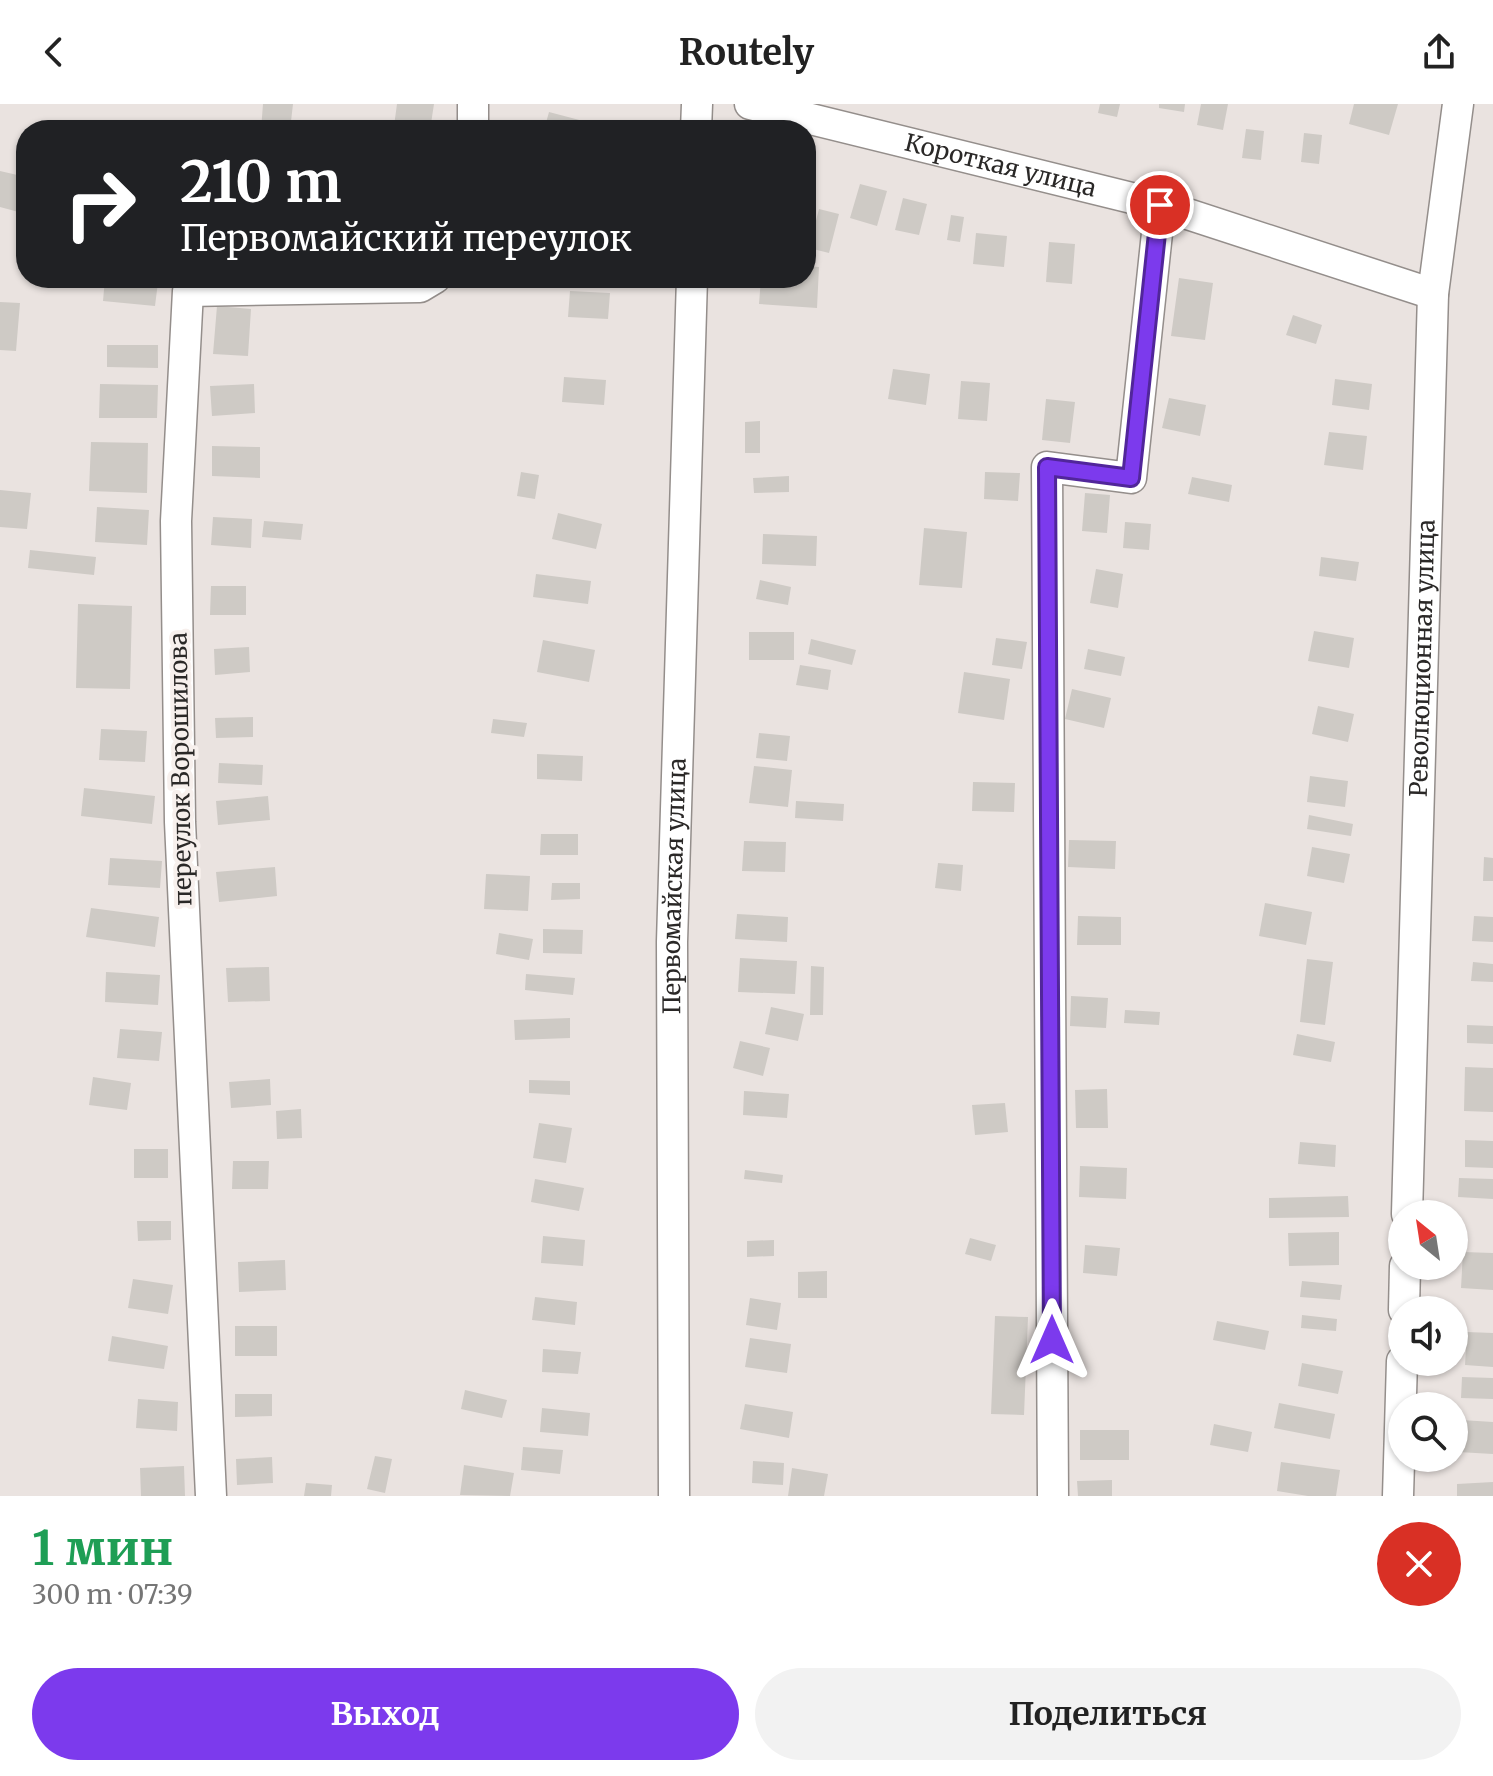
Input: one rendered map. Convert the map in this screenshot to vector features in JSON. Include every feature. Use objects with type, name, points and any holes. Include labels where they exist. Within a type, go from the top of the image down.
[{"type":"street","name":"Короткая улица","points":[[750,104],[815,120]]},
{"type":"street","name":"Революционная улица","points":[[1407,1200],[1433,294],[1458,104]]},
{"type":"street","name":"Короткая улица","points":[[816,120],[1160,205],[1433,294]]},
{"type":"street","points":[[1053,1496],[1047,467],[1131,478],[1160,205]]},
{"type":"street","name":"переулок Ворошилова","points":[[211,1496],[180,822],[176,521],[188,291],[362,288]]},
{"type":"street","name":"Первомайская улица","points":[[674,1496],[672,942],[692,288]]},
{"type":"street","points":[[1398,1496],[1402,1376]]},
{"type":"building","points":[[263,104],[293,104],[291,120],[262,120]]},
{"type":"building","points":[[397,104],[434,104],[432,120],[395,120]]},
{"type":"building","points":[[1100,104],[1120,104],[1117,117],[1098,113]]},
{"type":"building","points":[[1159,104],[1185,104],[1184,112],[1159,108]]},
{"type":"building","points":[[1201,104],[1228,104],[1223,130],[1197,125]]},
{"type":"building","points":[[1354,104],[1398,104],[1389,135],[1349,124]]},
{"type":"building","points":[[549,112],[579,120],[547,120]]},
{"type":"building","points":[[1246,129],[1264,131],[1261,160],[1242,158]]},
{"type":"building","points":[[1304,133],[1322,135],[1319,164],[1301,162]]},
{"type":"building","points":[[0,171],[16,175],[16,211],[0,207]]},
{"type":"building","points":[[860,184],[887,191],[877,226],[850,218]]},
{"type":"building","points":[[903,198],[927,204],[919,235],[895,230]]},
{"type":"building","points":[[819,209],[839,214],[829,253],[816,250]]},
{"type":"building","points":[[951,215],[964,217],[960,242],[947,240]]},
{"type":"building","points":[[976,233],[1007,236],[1004,267],[973,264]]},
{"type":"building","points":[[1049,242],[1075,244],[1072,284],[1046,282]]},
{"type":"building","points":[[816,267],[819,267],[817,308],[759,304],[760,288],[816,288]]},
{"type":"building","points":[[1179,278],[1213,283],[1205,340],[1171,336]]},
{"type":"building","points":[[104,288],[157,288],[155,306],[103,301]]},
{"type":"building","points":[[570,291],[610,293],[608,319],[568,317]]},
{"type":"building","points":[[0,302],[20,303],[16,351],[0,350]]},
{"type":"building","points":[[217,306],[251,309],[248,356],[213,354]]},
{"type":"building","points":[[1293,315],[1322,325],[1316,344],[1286,335]]},
{"type":"building","points":[[107,345],[158,345],[158,368],[107,367]]},
{"type":"building","points":[[893,369],[930,374],[926,405],[888,399]]},
{"type":"building","points":[[564,377],[606,380],[604,405],[562,402]]},
{"type":"building","points":[[1335,379],[1372,384],[1369,410],[1332,405]]},
{"type":"building","points":[[961,381],[990,383],[987,421],[958,419]]},
{"type":"building","points":[[100,384],[158,385],[157,418],[99,418]]},
{"type":"building","points":[[254,384],[255,413],[212,416],[210,386]]},
{"type":"building","points":[[1169,398],[1206,405],[1200,436],[1162,428]]},
{"type":"building","points":[[1046,399],[1075,402],[1070,443],[1042,440]]},
{"type":"building","points":[[760,421],[760,453],[745,453],[745,422]]},
{"type":"building","points":[[1329,432],[1367,436],[1363,470],[1324,465]]},
{"type":"building","points":[[91,442],[148,443],[147,493],[89,491]]},
{"type":"building","points":[[212,446],[260,447],[260,478],[212,476]]},
{"type":"building","points":[[521,472],[539,475],[535,499],[517,496]]},
{"type":"building","points":[[985,472],[1020,473],[1018,501],[984,499]]},
{"type":"building","points":[[789,476],[789,492],[754,493],[753,478]]},
{"type":"building","points":[[1192,477],[1232,485],[1229,502],[1188,494]]},
{"type":"building","points":[[0,490],[31,493],[27,529],[0,527]]},
{"type":"building","points":[[1085,493],[1110,495],[1107,533],[1082,531]]},
{"type":"building","points":[[97,507],[149,510],[147,545],[95,542]]},
{"type":"building","points":[[558,513],[602,524],[596,549],[552,539]]},
{"type":"building","points":[[213,517],[252,519],[251,548],[211,545]]},
{"type":"building","points":[[264,521],[303,524],[301,540],[262,537]]},
{"type":"building","points":[[1125,522],[1151,524],[1149,550],[1123,548]]},
{"type":"building","points":[[924,528],[967,532],[962,588],[919,585]]},
{"type":"building","points":[[763,534],[817,536],[816,566],[762,564]]},
{"type":"building","points":[[30,550],[96,557],[94,575],[28,568]]},
{"type":"building","points":[[1321,557],[1359,562],[1356,581],[1319,576]]},
{"type":"building","points":[[1096,569],[1123,574],[1118,608],[1090,603]]},
{"type":"building","points":[[536,574],[591,581],[588,604],[533,597]]},
{"type":"building","points":[[760,580],[791,587],[788,605],[756,599]]},
{"type":"building","points":[[211,586],[246,586],[246,615],[210,615]]},
{"type":"building","points":[[78,604],[132,606],[130,689],[76,688]]},
{"type":"building","points":[[1314,631],[1354,638],[1349,668],[1308,661]]},
{"type":"building","points":[[749,632],[794,632],[794,660],[749,660]]},
{"type":"building","points":[[996,638],[1027,642],[1022,669],[992,665]]},
{"type":"building","points":[[811,639],[856,650],[852,665],[808,654]]},
{"type":"building","points":[[543,640],[595,650],[589,682],[537,672]]},
{"type":"building","points":[[249,647],[250,672],[215,675],[214,649]]},
{"type":"building","points":[[1088,649],[1125,657],[1121,676],[1084,669]]},
{"type":"building","points":[[800,665],[831,670],[828,690],[796,685]]},
{"type":"building","points":[[964,672],[1010,679],[1004,720],[958,713]]},
{"type":"building","points":[[1072,689],[1111,698],[1104,728],[1065,719]]},
{"type":"building","points":[[1318,706],[1354,714],[1348,742],[1312,734]]},
{"type":"building","points":[[253,717],[253,737],[216,738],[215,718]]},
{"type":"building","points":[[493,719],[527,723],[524,737],[491,733]]},
{"type":"building","points":[[101,729],[147,731],[145,762],[99,760]]},
{"type":"building","points":[[759,733],[790,736],[787,761],[756,758]]},
{"type":"building","points":[[537,754],[583,756],[582,781],[537,779]]},
{"type":"building","points":[[219,763],[263,765],[262,785],[218,783]]},
{"type":"building","points":[[754,766],[792,770],[788,807],[749,803]]},
{"type":"building","points":[[1310,776],[1348,781],[1345,807],[1307,802]]},
{"type":"building","points":[[973,782],[1015,783],[1014,812],[972,811]]},
{"type":"building","points":[[84,788],[155,796],[152,824],[81,816]]},
{"type":"building","points":[[268,796],[270,820],[218,825],[216,801]]},
{"type":"building","points":[[796,801],[844,804],[843,821],[795,818]]},
{"type":"building","points":[[1309,815],[1353,824],[1351,836],[1307,829]]},
{"type":"building","points":[[541,834],[578,834],[578,855],[540,855]]},
{"type":"building","points":[[1069,840],[1116,841],[1115,869],[1068,867]]},
{"type":"building","points":[[744,841],[786,842],[785,872],[742,871]]},
{"type":"building","points":[[1312,847],[1350,854],[1344,883],[1307,876]]},
{"type":"building","points":[[1484,857],[1493,858],[1493,881],[1483,881]]},
{"type":"building","points":[[110,858],[162,861],[160,888],[108,885]]},
{"type":"building","points":[[938,863],[963,865],[961,891],[935,888]]},
{"type":"building","points":[[275,867],[277,896],[219,902],[216,872]]},
{"type":"building","points":[[486,874],[530,876],[528,911],[484,909]]},
{"type":"building","points":[[552,883],[580,883],[580,899],[551,900]]},
{"type":"building","points":[[1265,903],[1312,912],[1306,945],[1259,936]]},
{"type":"building","points":[[91,908],[159,917],[155,947],[86,937]]},
{"type":"building","points":[[737,914],[788,917],[787,942],[735,939]]},
{"type":"building","points":[[1078,916],[1121,917],[1121,945],[1077,945]]},
{"type":"building","points":[[1474,916],[1493,917],[1493,942],[1472,941]]},
{"type":"building","points":[[543,929],[583,930],[582,954],[543,953]]},
{"type":"building","points":[[499,933],[533,939],[529,960],[496,954]]},
{"type":"building","points":[[740,958],[797,961],[795,994],[738,992]]},
{"type":"building","points":[[1307,959],[1333,962],[1325,1025],[1300,1022]]},
{"type":"building","points":[[1473,962],[1493,964],[1493,982],[1471,981]]},
{"type":"building","points":[[811,966],[824,967],[823,1015],[810,1015]]},
{"type":"building","points":[[269,967],[270,1001],[228,1002],[226,968]]},
{"type":"building","points":[[106,972],[160,975],[158,1005],[105,1002]]},
{"type":"building","points":[[526,974],[575,978],[573,995],[525,990]]},
{"type":"building","points":[[1071,996],[1108,998],[1106,1028],[1070,1026]]},
{"type":"building","points":[[771,1007],[804,1014],[798,1041],[765,1034]]},
{"type":"building","points":[[1125,1010],[1160,1012],[1159,1025],[1124,1023]]},
{"type":"building","points":[[570,1018],[570,1038],[515,1040],[514,1020]]},
{"type":"building","points":[[1467,1025],[1493,1026],[1493,1044],[1467,1043]]},
{"type":"building","points":[[120,1029],[162,1032],[159,1061],[117,1058]]},
{"type":"building","points":[[1297,1034],[1335,1042],[1331,1062],[1293,1055]]},
{"type":"building","points":[[740,1041],[770,1048],[763,1076],[733,1068]]},
{"type":"building","points":[[1465,1067],[1493,1068],[1493,1112],[1464,1111]]},
{"type":"building","points":[[93,1077],[131,1083],[127,1110],[89,1105]]},
{"type":"building","points":[[270,1079],[271,1105],[231,1108],[229,1082]]},
{"type":"building","points":[[529,1080],[570,1081],[570,1095],[529,1093]]},
{"type":"building","points":[[1107,1089],[1108,1128],[1076,1128],[1075,1090]]},
{"type":"building","points":[[744,1091],[789,1094],[787,1118],[743,1115]]},
{"type":"building","points":[[1005,1103],[1008,1132],[975,1135],[972,1105]]},
{"type":"building","points":[[301,1109],[302,1138],[277,1139],[276,1111]]},
{"type":"building","points":[[539,1123],[572,1128],[566,1163],[533,1158]]},
{"type":"building","points":[[1465,1140],[1493,1141],[1493,1168],[1465,1167]]},
{"type":"building","points":[[1300,1142],[1336,1145],[1335,1167],[1298,1164]]},
{"type":"building","points":[[134,1149],[168,1149],[168,1178],[134,1178]]},
{"type":"building","points":[[233,1161],[269,1161],[268,1189],[232,1189]]},
{"type":"building","points":[[1080,1166],[1127,1168],[1126,1199],[1079,1197]]},
{"type":"building","points":[[745,1170],[783,1175],[782,1183],[744,1179]]},
{"type":"building","points":[[1459,1178],[1493,1179],[1493,1199],[1458,1197]]},
{"type":"building","points":[[535,1179],[584,1188],[579,1211],[531,1202]]},
{"type":"building","points":[[1348,1196],[1349,1217],[1269,1218],[1269,1198]]},
{"type":"building","points":[[137,1221],[171,1221],[171,1240],[138,1241]]},
{"type":"building","points":[[1339,1232],[1339,1265],[1289,1266],[1288,1233]]},
{"type":"building","points":[[543,1236],[585,1240],[583,1266],[541,1263]]},
{"type":"building","points":[[970,1238],[996,1245],[991,1261],[965,1254]]},
{"type":"building","points":[[774,1240],[774,1256],[747,1257],[747,1241]]},
{"type":"building","points":[[1085,1245],[1120,1248],[1117,1276],[1083,1273]]},
{"type":"building","points":[[1468,1252],[1493,1253],[1493,1290],[1461,1288],[1461,1280],[1468,1280]]},
{"type":"building","points":[[285,1260],[286,1290],[239,1292],[238,1262]]},
{"type":"building","points":[[827,1271],[827,1298],[798,1298],[798,1272]]},
{"type":"building","points":[[133,1279],[173,1285],[168,1314],[128,1308]]},
{"type":"building","points":[[1302,1281],[1342,1285],[1340,1300],[1300,1297]]},
{"type":"building","points":[[535,1297],[577,1302],[575,1325],[532,1320]]},
{"type":"building","points":[[750,1298],[781,1303],[777,1330],[746,1325]]},
{"type":"building","points":[[1302,1315],[1337,1319],[1336,1331],[1301,1328]]},
{"type":"building","points":[[995,1316],[1028,1317],[1024,1415],[991,1414]]},
{"type":"building","points":[[1217,1321],[1269,1331],[1265,1350],[1213,1340]]},
{"type":"building","points":[[235,1326],[277,1326],[277,1356],[235,1356]]},
{"type":"building","points":[[1468,1332],[1493,1333],[1493,1367],[1468,1365]]},
{"type":"building","points":[[112,1336],[168,1346],[164,1369],[108,1361]]},
{"type":"building","points":[[750,1338],[791,1344],[787,1373],[745,1367]]},
{"type":"building","points":[[543,1349],[581,1352],[578,1374],[542,1372]]},
{"type":"building","points":[[1302,1363],[1343,1371],[1338,1394],[1298,1386]]},
{"type":"building","points":[[1462,1377],[1493,1378],[1493,1399],[1468,1398],[1468,1392],[1461,1392]]},
{"type":"building","points":[[465,1390],[507,1400],[502,1418],[461,1409]]},
{"type":"building","points":[[235,1394],[272,1394],[272,1416],[235,1417]]},
{"type":"building","points":[[138,1399],[178,1402],[177,1431],[136,1428]]},
{"type":"building","points":[[1279,1403],[1335,1414],[1330,1439],[1274,1428]]},
{"type":"building","points":[[745,1404],[793,1412],[789,1438],[740,1429]]},
{"type":"building","points":[[542,1408],[590,1413],[588,1436],[540,1432]]},
{"type":"building","points":[[1468,1420],[1493,1422],[1493,1454],[1468,1453]]},
{"type":"building","points":[[1214,1424],[1252,1432],[1248,1452],[1210,1445]]},
{"type":"building","points":[[1080,1430],[1129,1430],[1129,1460],[1080,1460]]},
{"type":"building","points":[[523,1447],[563,1450],[560,1474],[521,1470]]},
{"type":"building","points":[[375,1456],[392,1459],[385,1493],[367,1489]]},
{"type":"building","points":[[272,1457],[273,1483],[237,1485],[236,1459]]},
{"type":"building","points":[[753,1461],[784,1463],[783,1485],[752,1483]]},
{"type":"building","points":[[1281,1462],[1340,1470],[1336,1496],[1277,1491]]},
{"type":"building","points":[[464,1465],[514,1473],[510,1496],[460,1495]]},
{"type":"building","points":[[184,1466],[185,1496],[141,1496],[140,1468]]},
{"type":"building","points":[[792,1468],[828,1474],[824,1496],[788,1496]]},
{"type":"building","points":[[1112,1480],[1112,1496],[1078,1496],[1077,1481]]},
{"type":"building","points":[[1493,1482],[1493,1496],[1457,1496],[1457,1484]]},
{"type":"building","points":[[306,1483],[332,1485],[331,1496],[304,1496]]},
{"type":"route","points":[[1052,1340],[1047,467],[1131,478],[1160,205]]}]
